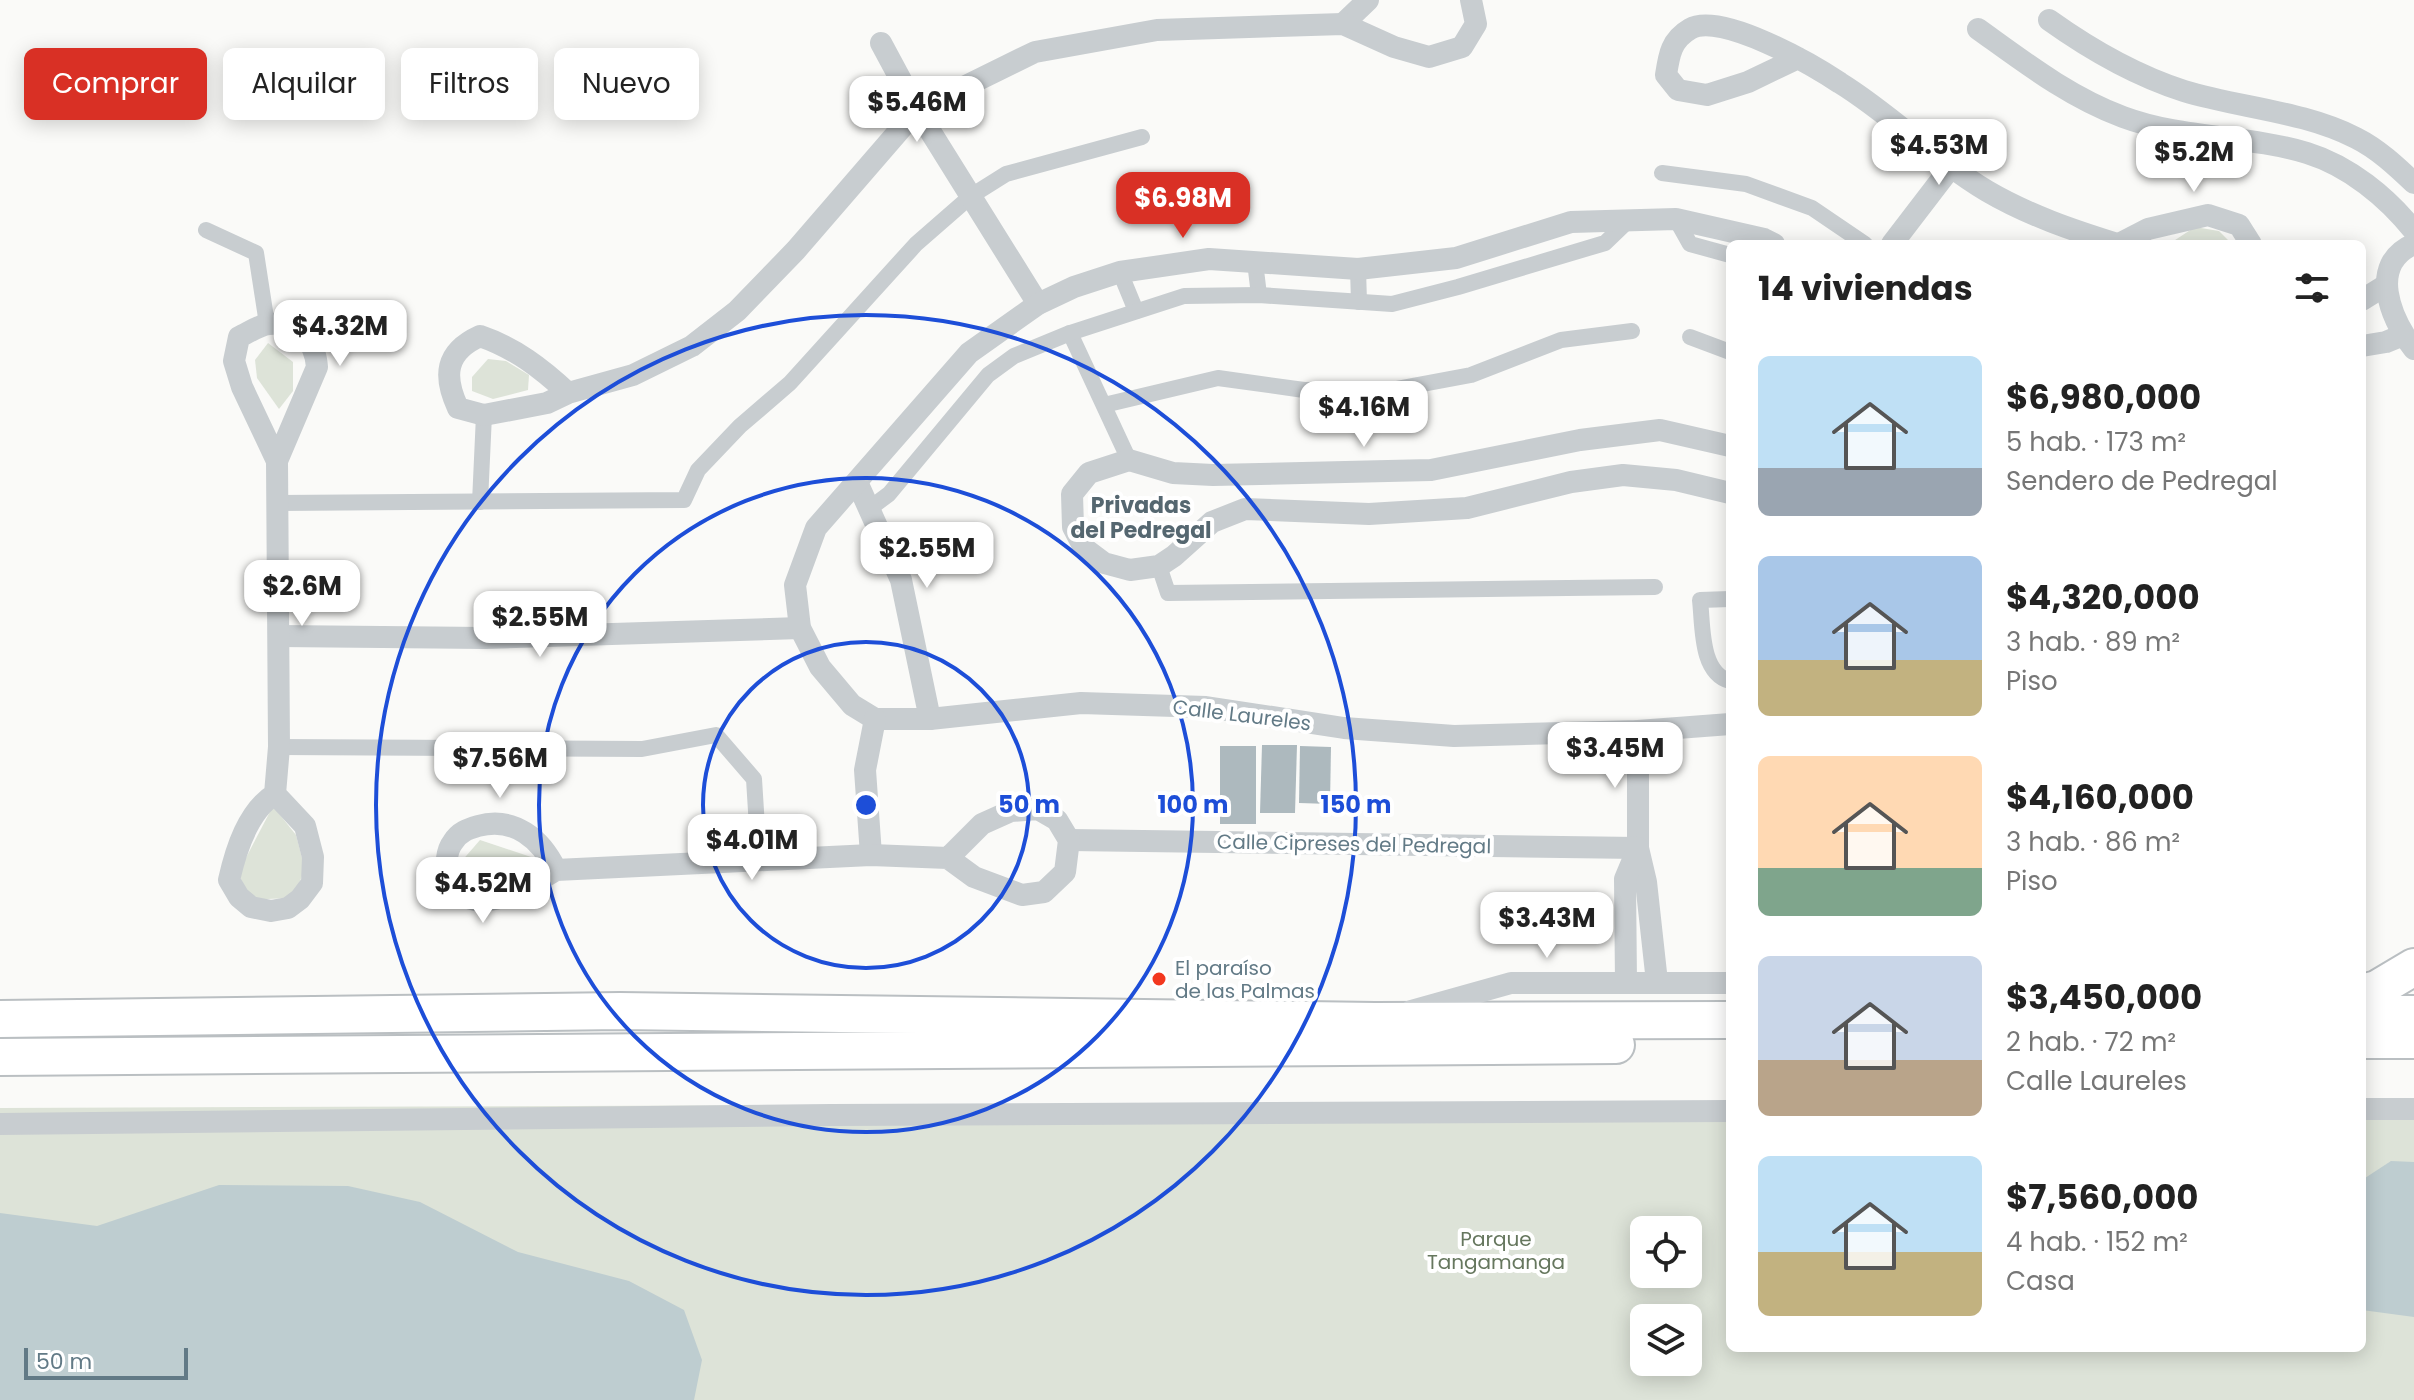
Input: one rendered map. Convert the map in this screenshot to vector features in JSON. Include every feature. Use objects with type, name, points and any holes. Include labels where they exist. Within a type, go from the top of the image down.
[{"type":"highway","points":[[2366,992],[2377,989],[2414,967]]},
{"type":"highway","points":[[0,1019],[620,1011],[1375,1021],[1726,1020]]},
{"type":"highway","points":[[2366,1014],[2414,1014]]},
{"type":"highway","points":[[2366,1040],[2414,1040]]},
{"type":"highway","points":[[0,1057],[1726,1044]]},
{"type":"street","points":[[1343,24],[1368,0]]},
{"type":"street","points":[[568,393],[544,370],[504,344],[480,336],[463,344],[450,364],[448,386],[458,408],[484,415],[547,403],[568,393],[633,375],[692,346],[737,311],[796,250],[917,110],[1035,52],[1157,30],[1343,24],[1394,47],[1429,57],[1462,47],[1476,24],[1471,0]]},
{"type":"street","points":[[2049,20],[2093,51],[2140,75],[2186,91],[2324,125],[2356,138],[2393,163],[2414,183]]},
{"type":"street","points":[[1798,58],[1748,82],[1707,95],[1678,90],[1666,75],[1670,48],[1691,27],[1717,25],[1752,36],[1798,58],[1842,84],[1986,190],[2048,221],[2106,240]]},
{"type":"street","points":[[1978,29],[2064,90],[2124,118],[2186,134],[2270,144],[2309,154],[2338,166],[2371,188],[2414,231]]},
{"type":"street","points":[[881,43],[917,110],[1038,304]]},
{"type":"street","points":[[279,503],[684,500],[698,470],[740,426],[814,360],[916,244],[971,196],[1006,174],[1142,137]]},
{"type":"street","points":[[1895,240],[1951,167]]},
{"type":"street","points":[[1662,173],[1746,184],[1812,208],[1859,240]]},
{"type":"street","points":[[2126,240],[2170,222],[2208,215],[2239,225],[2248,240]]},
{"type":"street","points":[[869,509],[889,494],[988,375],[1014,356],[1070,333],[1184,296],[1259,295],[1392,304],[1605,243],[1630,219]]},
{"type":"street","points":[[1676,219],[1690,244],[1726,254]]},
{"type":"street","points":[[871,855],[865,770],[875,719],[852,705],[820,667],[800,628],[795,585],[816,528],[969,353],[1038,304],[1074,287],[1120,272],[1209,259],[1358,269],[1456,258],[1571,222],[1676,219],[1758,240]]},
{"type":"street","points":[[1571,222],[1571,254]]},
{"type":"street","points":[[206,230],[256,253],[267,324]]},
{"type":"street","points":[[2366,345],[2409,342],[2391,307],[2386,285],[2388,268],[2396,255],[2414,244]]},
{"type":"street","points":[[1456,258],[1458,287]]},
{"type":"street","points":[[1255,262],[1259,295]]},
{"type":"street","points":[[1358,269],[1359,302]]},
{"type":"street","points":[[1120,272],[1136,311]]},
{"type":"street","points":[[2366,298],[2386,285]]},
{"type":"street","points":[[275,794],[263,802],[249,826],[235,856],[229,880],[239,897],[251,907],[271,911],[288,908],[300,899],[312,883],[313,857],[305,826],[275,794],[279,747],[277,461],[248,401],[234,361],[239,337],[267,324],[294,328],[309,338],[316,350],[317,367],[277,461]]},
{"type":"street","points":[[1104,405],[1218,378],[1304,390],[1396,389],[1471,375],[1561,340],[1632,331]]},
{"type":"street","points":[[1070,333],[1129,460]]},
{"type":"street","points":[[1690,337],[1726,350]]},
{"type":"street","points":[[969,353],[988,375]]},
{"type":"street","points":[[480,502],[484,415]]},
{"type":"street","points":[[1726,445],[1660,430],[1580,440],[1431,470],[1385,472],[1200,475],[1173,473],[1129,460],[1089,473],[1072,494],[1073,527],[1084,548],[1104,563],[1130,570],[1159,566],[1212,522],[1245,509],[1369,514],[1467,508],[1571,482],[1623,475],[1676,480],[1726,492]]},
{"type":"street","points":[[857,482],[901,580],[930,719]]},
{"type":"street","points":[[1159,566],[1168,593],[1655,587]]},
{"type":"street","points":[[1726,599],[1700,600],[1709,664],[1720,678],[1726,680]]},
{"type":"street","points":[[279,636],[485,638],[800,628]]},
{"type":"street","name":"Calle Laureles","points":[[875,719],[930,719],[1081,703],[1206,707],[1344,728],[1454,736],[1638,731],[1726,724]]},
{"type":"street","points":[[1638,731],[1638,848],[1646,882],[1657,982]]},
{"type":"street","points":[[279,747],[642,749],[716,735],[754,779],[759,859]]},
{"type":"street","points":[[556,870],[537,841],[514,825],[491,822],[465,830],[451,843],[446,860],[449,878],[461,893],[481,902],[515,894],[556,870],[871,855],[948,858],[974,877],[1022,895],[1044,892],[1065,872],[1069,840],[1057,820],[1038,809],[1011,811],[982,824],[948,858]]},
{"type":"street","name":"Calle Cipreses del Pedregal","points":[[1069,840],[1638,848]]},
{"type":"street","points":[[1626,983],[1625,879],[1638,848]]},
{"type":"street","points":[[1375,1021],[1511,983],[1726,983]]},
{"type":"street","points":[[2366,1109],[2414,1109]]},
{"type":"street","points":[[0,1124],[847,1115],[1726,1111]]},
{"type":"green space","points":[[2195,227],[2219,231],[2228,240],[2175,240]]},
{"type":"green space","points":[[268,343],[293,362],[293,391],[279,409],[257,378],[255,360]]},
{"type":"green space","points":[[488,359],[506,361],[529,375],[528,390],[493,399],[472,391],[472,377]]},
{"type":"green space","points":[[273,806],[296,835],[305,869],[295,893],[287,898],[251,900],[238,873]]},
{"type":"green space","points":[[480,840],[543,861],[501,894],[475,889],[459,878],[460,863]]},
{"type":"green space","name":"Parque Tangamanga","points":[[2414,1099],[2414,1400],[0,1400],[0,1108],[1726,1102],[1726,1352],[2366,1352],[2366,1100]]},
{"type":"shaded area","points":[[2391,1161],[2414,1162],[2414,1317],[2366,1311],[2366,1177]]},
{"type":"shaded area","points":[[219,1185],[348,1186],[420,1202],[518,1252],[629,1281],[684,1310],[702,1360],[694,1400],[0,1400],[0,1213],[97,1226]]},
{"type":"building","points":[[1262,745],[1297,745],[1295,813],[1260,813]]},
{"type":"building","points":[[1220,746],[1256,746],[1256,824],[1220,824]]},
{"type":"building","points":[[1300,746],[1331,747],[1330,804],[1299,803]]},
{"type":"place","name":"El paraíso de las Palmas","points":[[1159,979]]},
{"type":"district","name":"Privadas del Pedregal","points":[[1141,518]]}]
